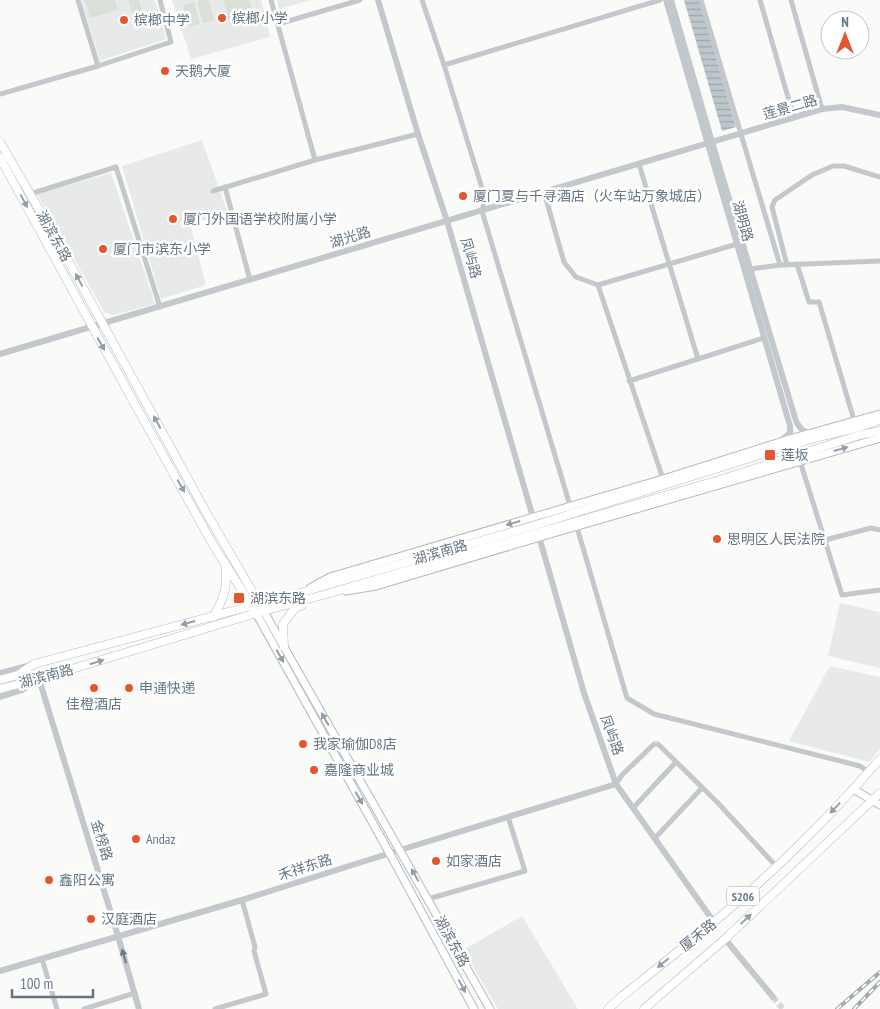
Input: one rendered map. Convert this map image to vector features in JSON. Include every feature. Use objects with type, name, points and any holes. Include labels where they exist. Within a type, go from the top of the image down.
[{"type":"main road","name":"湖滨东路","points":[[0,142],[59,244],[255,604]]},
{"type":"main road","name":"湖滨东路","points":[[0,158],[212,543],[284,647],[490,1009]]},
{"type":"main road","points":[[571,509],[776,443],[880,414]]},
{"type":"main road","name":"湖滨南路","points":[[0,689],[39,680],[260,612],[323,595],[536,528],[571,509],[880,420]]},
{"type":"main road","name":"湖滨南路","points":[[576,524],[860,435],[880,432]]},
{"type":"main road","name":"湖滨南路","points":[[0,680],[18,675],[34,664],[536,528],[576,524],[880,438]]},
{"type":"main road","points":[[212,543],[225,564],[226,580],[223,599],[213,616]]},
{"type":"main road","points":[[284,647],[283,624],[295,608],[323,595]]},
{"type":"main road","name":"湖滨东路","points":[[260,612],[471,1008]]},
{"type":"main road","name":"S206","points":[[868,772],[880,759]]},
{"type":"main road","name":"厦禾路","points":[[608,1009],[714,922],[794,850],[854,789],[868,772]]},
{"type":"main road","points":[[854,789],[877,797],[880,805]]},
{"type":"main road","name":"厦禾路","points":[[644,1009],[724,939],[877,797]]},
{"type":"street","points":[[78,0],[98,66]]},
{"type":"street","points":[[0,94],[98,66],[171,42],[160,0]]},
{"type":"street","points":[[271,0],[315,160]]},
{"type":"street","points":[[278,24],[360,0]]},
{"type":"street","name":"凤屿路","points":[[378,0],[418,134],[447,221],[584,693],[616,784],[714,922]]},
{"type":"street","points":[[422,0],[485,198],[482,211],[571,509]]},
{"type":"street","points":[[444,65],[660,0]]},
{"type":"street","name":"湖明路","points":[[666,0],[796,421],[803,432],[811,433]]},
{"type":"street","name":"湖明路","points":[[672,0],[737,244],[790,426],[790,433],[776,443]]},
{"type":"street","points":[[701,0],[780,265]]},
{"type":"street","points":[[760,0],[794,118]]},
{"type":"street","points":[[791,0],[822,110]]},
{"type":"street","name":"莲景二路","points":[[710,143],[822,110],[842,107],[880,115]]},
{"type":"street","points":[[213,191],[315,160],[418,134]]},
{"type":"street","name":"湖光路","points":[[0,354],[710,143]]},
{"type":"street","points":[[639,164],[698,359]]},
{"type":"street","points":[[787,265],[772,207],[775,200],[812,175],[833,166],[844,166],[880,177]]},
{"type":"street","points":[[30,194],[116,167],[160,307]]},
{"type":"street","points":[[224,187],[250,280]]},
{"type":"street","points":[[544,192],[564,262],[576,277],[598,285],[737,244]]},
{"type":"street","points":[[750,268],[880,261]]},
{"type":"street","points":[[797,264],[809,302],[819,302],[854,420]]},
{"type":"street","points":[[598,285],[662,479]]},
{"type":"street","points":[[629,381],[764,338]]},
{"type":"street","points":[[800,461],[842,595],[880,590]]},
{"type":"street","points":[[576,524],[628,698],[654,714],[860,766],[868,772]]},
{"type":"street","points":[[824,540],[871,528],[880,530]]},
{"type":"street","points":[[0,673],[34,664]]},
{"type":"street","points":[[0,697],[22,690],[39,680]]},
{"type":"street","name":"金榜路","points":[[39,680],[139,1009]]},
{"type":"street","points":[[616,784],[622,775],[654,744],[658,744],[776,866]]},
{"type":"street","points":[[633,808],[676,762]]},
{"type":"street","name":"禾祥东路","points":[[0,971],[242,900],[616,784]]},
{"type":"street","points":[[655,838],[702,788]]},
{"type":"street","points":[[428,899],[525,871],[508,817]]},
{"type":"street","points":[[215,1009],[266,994],[242,900]]},
{"type":"street","points":[[724,939],[773,997]]},
{"type":"street","points":[[42,959],[57,1008],[50,1009]]},
{"type":"street","points":[[84,1009],[134,993]]},
{"type":"shaded area","name":"槟榔中学","points":[[81,0],[155,0],[166,39],[100,61]]},
{"type":"shaded area","points":[[85,0],[115,0],[118,10],[90,18]]},
{"type":"shaded area","points":[[128,0],[139,0],[143,13],[133,16]]},
{"type":"shaded area","name":"槟榔小学","points":[[172,0],[261,0],[270,37],[191,59]]},
{"type":"shaded area","points":[[209,0],[214,20],[203,23],[197,1]]},
{"type":"shaded area","points":[[223,0],[249,0],[254,19],[231,26]]},
{"type":"shaded area","points":[[277,0],[311,0],[279,9]]},
{"type":"shaded area","points":[[684,0],[699,0],[736,127],[722,131]]},
{"type":"shaded area","points":[[194,2],[200,24],[189,27],[183,5]]},
{"type":"shaded area","name":"厦门外国语学校附属小学","points":[[202,140],[228,214],[190,224],[206,285],[161,299],[122,166]]},
{"type":"shaded area","name":"厦门市滨东小学","points":[[111,173],[155,304],[114,315],[105,313],[37,194]]},
{"type":"shaded area","points":[[840,603],[880,612],[880,668],[828,656]]},
{"type":"shaded area","points":[[830,666],[880,677],[880,748],[869,762],[789,741]]},
{"type":"shaded area","points":[[522,916],[578,1009],[498,1009],[463,950]]},
{"type":"tunnel","points":[[773,997],[783,1009]]},
{"type":"railway","points":[[837,1009],[880,972]]},
{"type":"railway","points":[[854,1009],[880,982]]},
{"type":"place","name":"槟榔小学","points":[[222,18]]},
{"type":"place","name":"槟榔中学","points":[[124,20]]},
{"type":"place","name":"天鹅大厦","points":[[165,71]]},
{"type":"place","name":"厦门夏与千寻酒店（火车站万象城店）","points":[[463,196]]},
{"type":"place","name":"厦门外国语学校附属小学","points":[[173,219]]},
{"type":"place","name":"厦门市滨东小学","points":[[103,249]]},
{"type":"place","name":"莲坂","points":[[770,455]]},
{"type":"place","name":"思明区人民法院","points":[[717,539]]},
{"type":"place","name":"湖滨东路","points":[[239,598]]},
{"type":"place","name":"佳橙酒店","points":[[94,688]]},
{"type":"place","name":"申通快递","points":[[129,688]]},
{"type":"place","name":"我家瑜伽D8店","points":[[303,744]]},
{"type":"place","name":"嘉隆商业城","points":[[314,770]]},
{"type":"place","name":"Andaz","points":[[136,839]]},
{"type":"place","name":"如家酒店","points":[[436,861]]},
{"type":"place","name":"鑫阳公寓","points":[[49,880]]},
{"type":"place","name":"汉庭酒店","points":[[91,919]]}]
